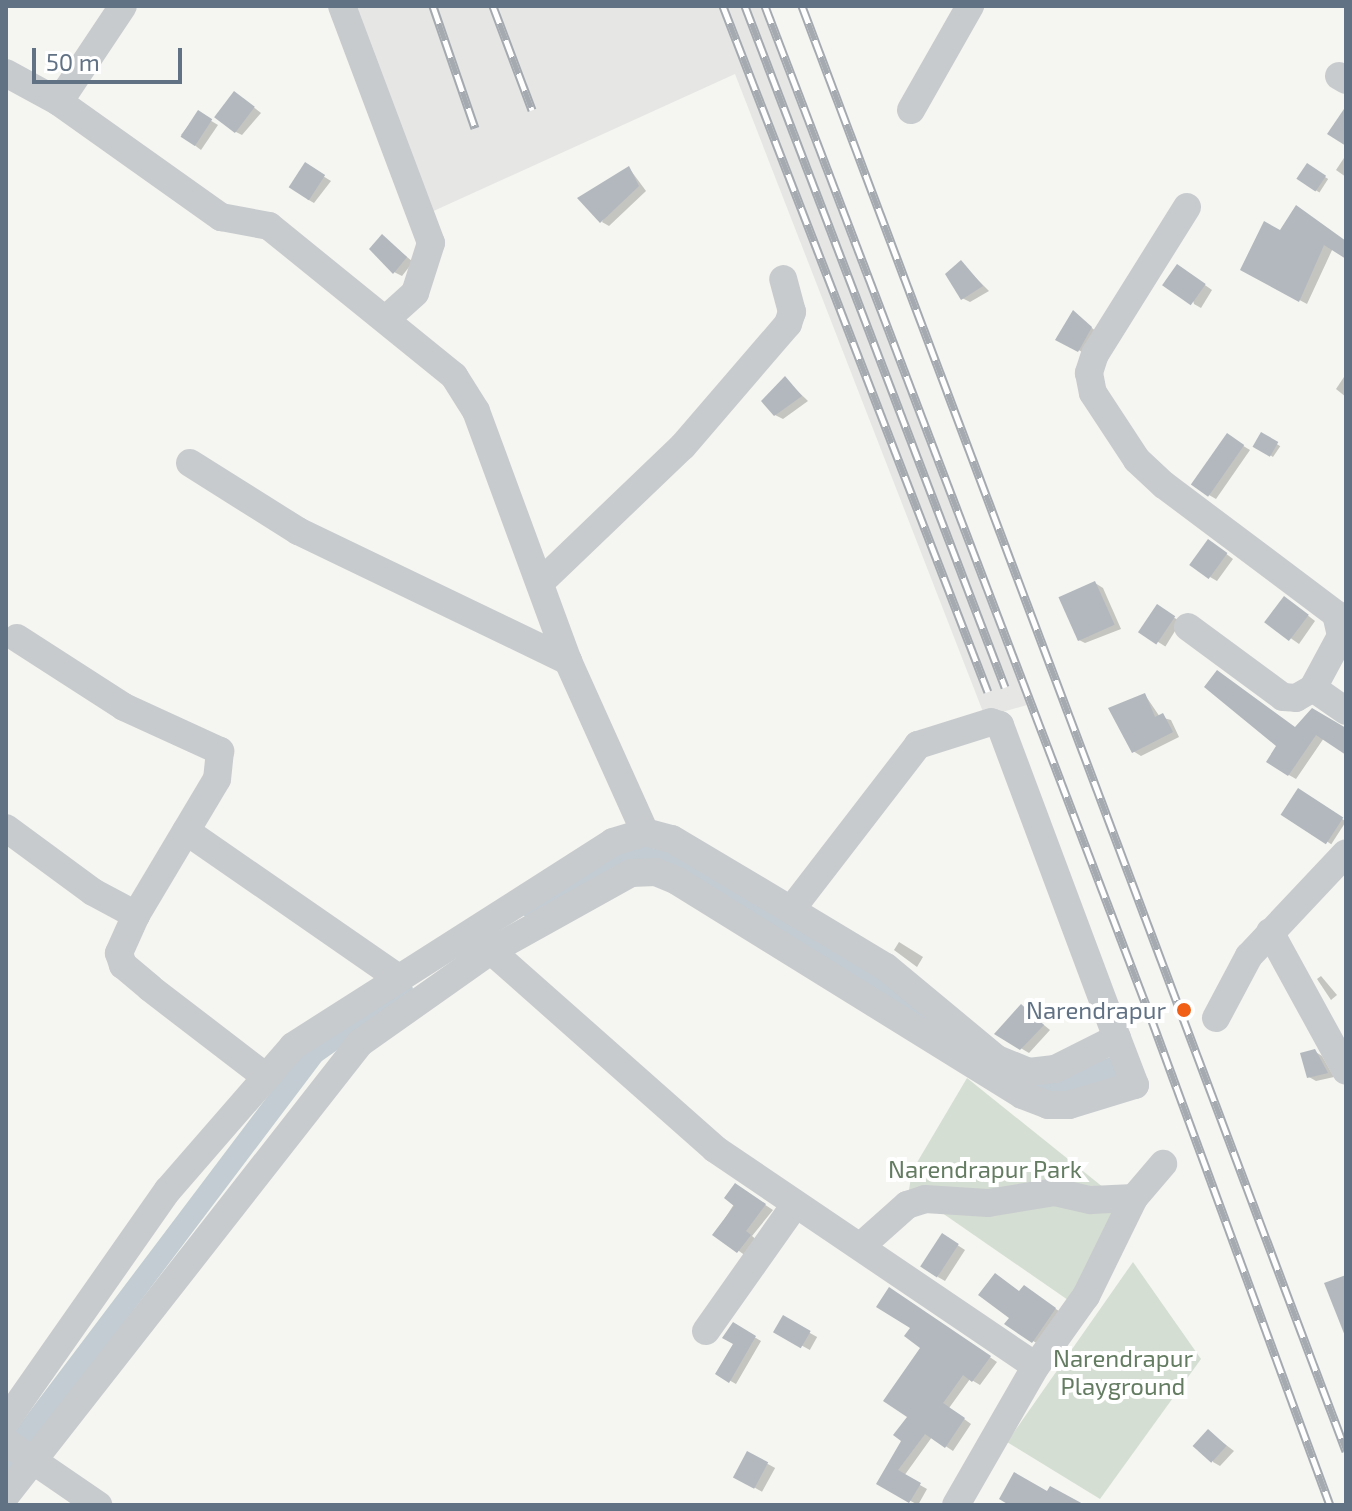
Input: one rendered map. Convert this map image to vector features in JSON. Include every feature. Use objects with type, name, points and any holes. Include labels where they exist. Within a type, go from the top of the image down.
[{"type":"street","points":[[59,102],[123,6]]},
{"type":"street","points":[[342,6],[431,243],[415,293],[386,319]]},
{"type":"street","points":[[911,110],[970,6]]},
{"type":"street","points":[[6,73],[59,102],[221,217],[269,226],[439,361],[467,394],[542,581],[568,661],[645,832]]},
{"type":"street","points":[[1187,207],[1095,354],[1089,373],[1093,393],[1137,460],[1164,485],[1336,614],[1341,636],[1313,688],[1296,698],[1283,697],[1188,627]]},
{"type":"street","points":[[542,581],[683,446],[788,324],[792,312],[783,279]]},
{"type":"street","points":[[190,463],[298,531],[568,661]]},
{"type":"street","points":[[17,638],[124,707],[220,751],[217,779],[136,915],[119,953],[123,965],[266,1077]]},
{"type":"street","points":[[1313,688],[1346,711]]},
{"type":"street","points":[[6,1421],[168,1190],[293,1046],[398,978],[631,873],[656,872],[1022,1095],[1048,1105],[1069,1105],[1135,1085],[1000,725],[991,722],[918,745],[791,910]]},
{"type":"street","points":[[6,828],[93,892],[136,915]]},
{"type":"street","points":[[186,831],[398,978]]},
{"type":"street","points":[[6,1495],[17,1450],[360,1043],[480,942],[613,842],[645,832],[672,839],[886,967],[997,1059],[1029,1072],[1055,1069],[1117,1038]]},
{"type":"street","points":[[1216,1018],[1249,956],[1346,853]]},
{"type":"street","points":[[1270,932],[1346,1071]]},
{"type":"street","points":[[480,942],[704,1140],[795,1205],[861,1246],[1036,1366]]},
{"type":"street","points":[[956,1505],[1036,1366],[1086,1296],[1134,1198],[1163,1164]]},
{"type":"street","points":[[861,1246],[907,1205],[925,1199],[988,1203],[1055,1192],[1091,1200],[1134,1198]]},
{"type":"street","points":[[706,1331],[795,1205]]},
{"type":"street","points":[[17,1450],[98,1505]]},
{"type":"shaded area","points":[[350,6],[760,6],[1027,705],[985,717],[735,74],[427,214]]},
{"type":"green space","name":"Narendrapur Park","points":[[967,1078],[1119,1200],[1089,1272],[1068,1300],[909,1190],[912,1171]]},
{"type":"green space","name":"Narendrapur Playground","points":[[1133,1262],[1201,1359],[1100,1499],[1007,1442]]},
{"type":"building","points":[[234,91],[255,107],[235,133],[214,117]]},
{"type":"building","points":[[1346,106],[1346,146],[1327,134]]},
{"type":"building","points":[[198,110],[212,119],[195,146],[181,137]]},
{"type":"building","points":[[305,162],[325,175],[309,200],[289,187]]},
{"type":"building","points":[[1307,163],[1326,176],[1315,192],[1296,179]]},
{"type":"building","points":[[629,166],[639,186],[600,223],[577,198]]},
{"type":"building","points":[[1296,205],[1346,241],[1346,259],[1324,245],[1299,302],[1240,270],[1264,221],[1280,230]]},
{"type":"building","points":[[382,234],[407,257],[393,274],[369,249]]},
{"type":"building","points":[[961,260],[983,286],[961,300],[945,274]]},
{"type":"building","points":[[1177,264],[1206,284],[1191,305],[1162,285]]},
{"type":"building","points":[[1073,310],[1092,327],[1078,352],[1055,340]]},
{"type":"building","points":[[785,376],[802,396],[774,416],[761,401]]},
{"type":"building","points":[[1261,432],[1278,442],[1270,457],[1252,447]]},
{"type":"building","points":[[1227,433],[1244,445],[1208,497],[1191,485]]},
{"type":"building","points":[[1208,539],[1227,553],[1209,579],[1189,565]]},
{"type":"building","points":[[1095,581],[1115,625],[1078,641],[1058,597]]},
{"type":"building","points":[[1284,596],[1309,615],[1289,641],[1264,622]]},
{"type":"building","points":[[1157,604],[1175,616],[1156,644],[1138,632]]},
{"type":"building","points":[[1217,670],[1295,727],[1312,708],[1346,728],[1346,755],[1316,735],[1288,776],[1266,762],[1276,746],[1204,687]]},
{"type":"building","points":[[1145,693],[1155,717],[1163,713],[1173,732],[1132,753],[1108,708]]},
{"type":"building","points":[[1298,788],[1343,817],[1326,844],[1281,815]]},
{"type":"building","points":[[1021,1004],[1044,1025],[1020,1050],[994,1034]]},
{"type":"building","points":[[1315,1049],[1328,1073],[1307,1078],[1300,1053]]},
{"type":"building","points":[[735,1183],[766,1204],[746,1231],[751,1235],[737,1253],[712,1235],[734,1206],[724,1198]]},
{"type":"building","points":[[942,1233],[959,1244],[937,1277],[920,1267]]},
{"type":"building","points":[[995,1273],[1019,1291],[1024,1285],[1056,1308],[1032,1343],[1004,1324],[1009,1318],[978,1295]]},
{"type":"building","points":[[1346,1275],[1346,1336],[1345,1336],[1324,1283]]},
{"type":"building","points":[[889,1287],[991,1356],[972,1382],[963,1375],[943,1403],[965,1418],[945,1448],[925,1434],[898,1470],[921,1483],[909,1503],[876,1484],[901,1441],[893,1435],[907,1417],[883,1401],[920,1348],[904,1336],[910,1328],[876,1307]]},
{"type":"building","points":[[783,1315],[811,1331],[801,1348],[773,1332]]},
{"type":"building","points":[[733,1322],[756,1336],[729,1383],[715,1374],[733,1344],[722,1338]]},
{"type":"building","points":[[1208,1429],[1227,1446],[1211,1463],[1193,1446]]},
{"type":"building","points":[[747,1451],[768,1462],[754,1489],[733,1477]]},
{"type":"building","points":[[1014,1472],[1047,1491],[1050,1486],[1085,1505],[1009,1505],[999,1499]]},
{"type":"waterway","points":[[532,908],[627,851],[649,852],[864,977],[926,1021]]},
{"type":"waterway","points":[[6,1461],[314,1053],[402,991]]},
{"type":"waterway","points":[[1008,1076],[1038,1086],[1061,1086],[1127,1063]]},
{"type":"railway","points":[[433,6],[475,128]]},
{"type":"railway","points":[[493,6],[532,110]]},
{"type":"railway","points":[[723,6],[988,692]]},
{"type":"railway","points":[[745,6],[1005,687]]},
{"type":"railway","points":[[765,6],[1151,1018],[1330,1505]]},
{"type":"railway","points":[[802,6],[1346,1451]]},
{"type":"place","name":"Narendrapur","points":[[1184,1010]]}]
